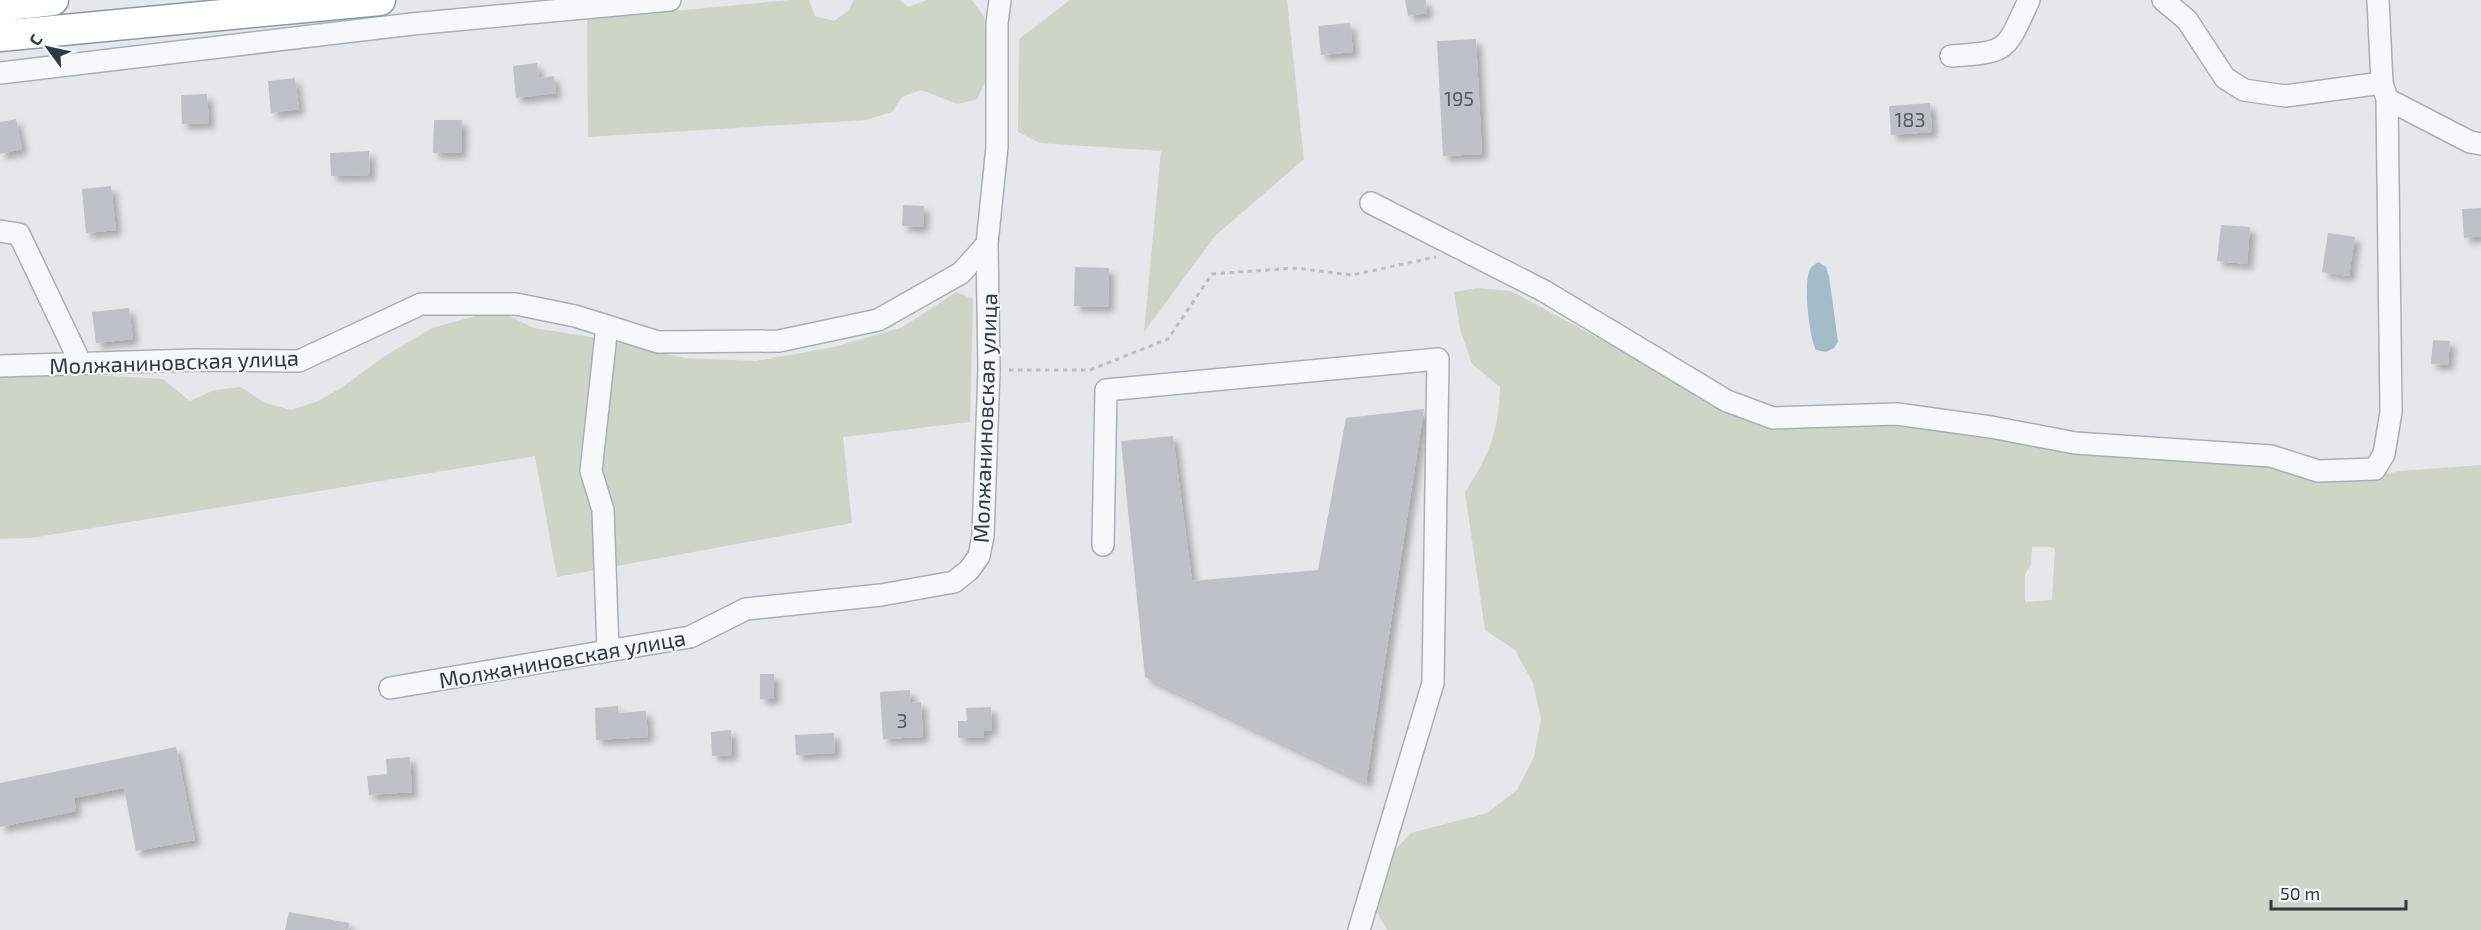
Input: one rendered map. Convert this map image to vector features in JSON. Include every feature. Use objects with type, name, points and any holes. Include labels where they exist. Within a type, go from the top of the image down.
[{"type":"highway","points":[[0,6],[53,0]]},
{"type":"highway","points":[[0,36],[381,0]]},
{"type":"street","points":[[0,73],[400,26],[670,0]]},
{"type":"street","name":"Молжаниновская улица","points":[[988,0],[997,23]]},
{"type":"street","name":"Молжаниновская улица","points":[[390,688],[690,637],[746,609],[881,595],[954,582],[969,570],[979,556],[983,536],[989,370],[987,244],[997,147],[997,23],[1000,0]]},
{"type":"street","points":[[1951,56],[1992,53],[2009,42],[2029,0]]},
{"type":"street","points":[[2163,0],[2187,20],[2225,78],[2244,90],[2285,96],[2384,91],[2470,142],[2481,144]]},
{"type":"street","points":[[1371,203],[1545,291],[1727,401],[1773,418],[1897,414],[1991,427],[2075,443],[2271,456],[2318,471],[2375,469],[2384,454],[2391,412],[2384,91],[2378,0]]},
{"type":"street","points":[[0,231],[19,234],[81,364]]},
{"type":"street","name":"Молжаниновская улица","points":[[0,366],[299,361],[421,304],[516,304],[575,316],[658,342],[790,339],[878,320],[961,273],[987,244]]},
{"type":"street","points":[[607,326],[591,471],[603,510],[608,651]]},
{"type":"street","points":[[1103,545],[1106,390],[1438,359],[1433,682],[1359,930]]},
{"type":"path","points":[[989,370],[1090,370],[1168,339],[1212,274],[1295,268],[1352,275],[1465,251]]},
{"type":"green space","points":[[809,0],[815,16],[834,21],[848,11],[854,0],[900,0],[908,7],[927,0],[972,0],[984,17],[989,74],[977,99],[958,104],[921,90],[902,97],[892,112],[866,120],[588,137],[587,19]]},
{"type":"green space","points":[[1070,0],[1287,0],[1304,159],[1215,236],[1144,332],[1161,151],[1040,143],[1018,132],[1019,39]]},
{"type":"green space","points":[[1477,288],[1511,291],[1695,390],[1731,414],[1872,421],[1974,433],[2131,459],[2258,463],[2359,479],[2401,471],[2481,465],[2481,930],[1387,930],[1369,899],[1383,863],[1411,833],[1487,813],[1517,790],[1534,757],[1541,719],[1533,683],[1515,650],[1485,630],[1465,492],[1487,454],[1495,431],[1500,387],[1472,364],[1460,329],[1454,292]],"holes":[[[2032,547],[2055,549],[2052,600],[2025,602],[2025,574],[2031,565]]]},
{"type":"green space","points":[[956,292],[973,299],[970,422],[843,437],[852,523],[557,577],[535,456],[31,538],[0,539],[0,374],[44,372],[163,379],[190,401],[214,390],[241,387],[265,403],[291,410],[318,401],[341,388],[385,356],[432,328],[483,314],[510,316],[533,328],[592,337],[684,358],[756,361],[834,347],[903,327]]},
{"type":"water","points":[[1818,262],[1826,267],[1829,276],[1838,342],[1834,348],[1826,352],[1816,350],[1813,343],[1808,310],[1808,276],[1811,268]]},
{"type":"building","points":[[1405,0],[1426,0],[1427,13],[1408,16]]},
{"type":"building","points":[[1350,23],[1353,52],[1321,55],[1318,26]]},
{"type":"building","points":[[1476,39],[1482,154],[1443,156],[1437,41]]},
{"type":"building","points":[[537,63],[539,78],[554,76],[556,93],[516,98],[513,66]]},
{"type":"building","points":[[295,78],[299,109],[271,113],[268,81]]},
{"type":"building","points":[[207,94],[209,123],[182,124],[181,95]]},
{"type":"building","points":[[1930,103],[1932,132],[1891,135],[1889,106]]},
{"type":"building","points":[[16,119],[22,149],[0,154],[0,122]]},
{"type":"building","points":[[434,120],[462,120],[461,153],[433,153]]},
{"type":"building","points":[[369,151],[370,175],[331,176],[330,153]]},
{"type":"building","points":[[111,186],[116,230],[86,233],[82,189]]},
{"type":"building","points":[[903,205],[924,206],[923,227],[902,226]]},
{"type":"building","points":[[2481,208],[2481,236],[2464,238],[2462,209]]},
{"type":"building","points":[[2221,225],[2250,227],[2247,264],[2217,261]]},
{"type":"building","points":[[2328,233],[2355,237],[2349,276],[2322,272]]},
{"type":"building","points":[[1075,267],[1109,268],[1108,307],[1074,306]]},
{"type":"building","points":[[129,308],[133,339],[96,343],[92,312]]},
{"type":"building","points":[[2433,340],[2450,341],[2448,365],[2431,364]]},
{"type":"building","points":[[1424,409],[1366,783],[1145,677],[1121,441],[1173,436],[1192,581],[1318,570],[1346,418]]},
{"type":"building","points":[[760,674],[774,674],[774,699],[760,699]]},
{"type":"building","points":[[910,690],[911,703],[921,702],[923,737],[883,739],[880,692]]},
{"type":"building","points":[[618,706],[618,713],[646,711],[648,737],[596,740],[595,708]]},
{"type":"building","points":[[991,707],[992,730],[983,731],[984,738],[958,738],[958,721],[967,721],[966,708]]},
{"type":"building","points":[[731,730],[732,755],[712,756],[711,732]]},
{"type":"building","points":[[834,733],[835,753],[796,755],[795,735]]},
{"type":"building","points":[[176,747],[195,840],[136,851],[124,788],[74,798],[76,811],[0,827],[0,783]]},
{"type":"building","points":[[410,757],[412,792],[369,795],[367,776],[387,774],[386,759]]},
{"type":"building","points":[[289,912],[349,923],[348,930],[285,930]]}]
